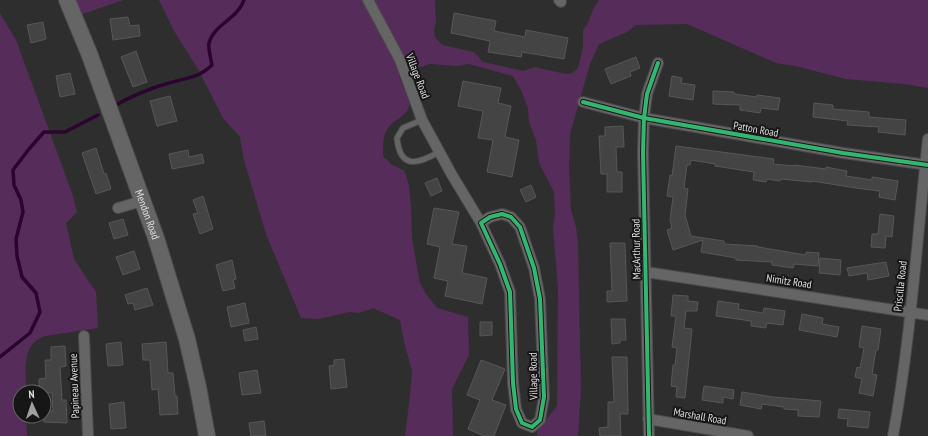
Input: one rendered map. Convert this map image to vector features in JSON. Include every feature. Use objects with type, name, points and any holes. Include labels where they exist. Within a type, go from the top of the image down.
[{"type":"main road","name":"Mendon Road","points":[[67,0],[89,53],[156,238],[188,339],[207,436]]},
{"type":"street","name":"Village Road","points":[[368,0],[400,60],[422,120],[481,223],[500,264],[510,292],[513,383],[516,409],[522,423],[532,427],[540,420],[544,398],[540,300],[534,268],[520,227],[511,217],[502,214],[490,217],[481,223]]},
{"type":"street","name":"MacArthur Road","points":[[649,436],[643,153],[644,118],[647,94],[658,63]]},
{"type":"street","name":"Patton Road","points":[[583,102],[644,118],[843,153],[927,164]]},
{"type":"street","name":"Priscilla Road","points":[[893,436],[899,402],[910,311],[927,164],[928,139]]},
{"type":"street","points":[[118,208],[142,201]]},
{"type":"street","name":"Nimitz Road","points":[[646,272],[910,311],[928,315]]},
{"type":"street","name":"Papineau Avenue","points":[[84,336],[88,436]]},
{"type":"street","name":"Marshall Road","points":[[648,419],[748,436]]},
{"type":"lane","points":[[422,120],[403,128],[397,138],[398,150],[404,158],[414,163],[424,160],[439,152]]},
{"type":"shaded area","points":[[66,0],[123,0],[77,16]]},
{"type":"shaded area","points":[[159,0],[435,0],[435,37],[442,45],[474,52],[483,62],[524,71],[534,67],[566,74],[572,73],[578,68],[583,47],[583,30],[599,0],[928,0],[928,88],[904,84],[846,79],[795,66],[776,63],[687,24],[636,25],[627,32],[599,44],[590,64],[570,134],[569,167],[571,210],[576,227],[578,243],[581,391],[578,436],[537,436],[538,430],[557,406],[558,288],[553,228],[555,213],[554,192],[539,163],[536,140],[529,122],[528,108],[521,90],[513,76],[469,64],[457,66],[430,64],[408,71],[399,76],[407,96],[409,107],[405,114],[390,125],[386,131],[383,142],[383,156],[392,165],[404,170],[409,185],[412,239],[420,283],[426,294],[437,308],[468,317],[469,355],[452,389],[453,436],[405,436],[412,371],[400,320],[373,308],[359,313],[350,312],[318,319],[301,318],[266,234],[244,160],[240,137],[223,118],[198,69],[174,31]]},
{"type":"shaded area","points":[[0,13],[16,40],[72,193],[77,212],[66,223],[74,259],[96,292],[98,328],[45,336],[37,340],[32,345],[26,359],[26,384],[12,384],[12,424],[26,424],[27,436],[0,436]]},
{"type":"building","points":[[454,13],[496,21],[494,31],[525,37],[526,30],[568,38],[564,59],[522,52],[521,57],[488,52],[490,41],[451,33]]},
{"type":"building","points":[[128,17],[130,26],[139,25],[140,36],[113,40],[110,19]]},
{"type":"building","points":[[43,22],[46,39],[31,43],[27,25]]},
{"type":"building","points":[[136,51],[147,82],[133,87],[121,57]]},
{"type":"building","points":[[636,57],[640,68],[630,72],[631,76],[611,84],[605,69]]},
{"type":"building","points":[[70,73],[75,94],[60,97],[56,76]]},
{"type":"building","points":[[672,76],[682,78],[681,83],[695,85],[693,100],[669,96]]},
{"type":"building","points":[[463,81],[501,88],[498,103],[511,106],[505,137],[519,140],[512,177],[487,172],[493,140],[478,138],[483,111],[458,106]]},
{"type":"building","points":[[713,91],[734,92],[734,94],[757,97],[757,95],[780,98],[778,110],[761,108],[760,113],[740,110],[740,105],[713,104]]},
{"type":"building","points":[[170,96],[177,121],[157,126],[150,101]]},
{"type":"building","points":[[814,103],[833,105],[833,109],[869,112],[869,117],[906,120],[905,135],[878,132],[879,127],[847,125],[848,121],[813,117]]},
{"type":"building","points":[[623,126],[624,147],[616,147],[617,172],[622,172],[622,192],[607,192],[607,174],[601,174],[599,136],[605,136],[605,127]]},
{"type":"building","points":[[676,146],[774,159],[773,164],[826,169],[826,167],[847,171],[846,176],[872,180],[872,177],[898,181],[895,200],[879,197],[880,191],[812,181],[781,179],[780,181],[767,179],[766,182],[753,180],[754,172],[715,166],[715,164],[691,160],[690,165],[687,165],[684,188],[688,189],[685,215],[691,236],[724,241],[724,244],[758,246],[806,255],[806,252],[819,253],[818,266],[794,264],[793,268],[772,265],[772,262],[736,260],[736,258],[701,252],[703,240],[673,250],[667,230],[672,228],[670,220],[673,197],[667,196],[670,175],[672,176]]},
{"type":"building","points":[[96,148],[104,174],[106,173],[111,189],[96,194],[82,153]]},
{"type":"building","points":[[188,150],[189,157],[202,154],[204,163],[172,169],[169,154]]},
{"type":"building","points":[[437,178],[442,191],[431,196],[425,183]]},
{"type":"building","points":[[531,185],[536,197],[526,202],[520,190]]},
{"type":"building","points":[[203,196],[213,229],[200,234],[193,214],[198,213],[193,200]]},
{"type":"building","points":[[434,208],[459,212],[452,244],[467,246],[462,273],[487,278],[482,304],[445,296],[448,281],[434,278],[440,247],[427,244]]},
{"type":"building","points":[[880,214],[894,216],[892,237],[886,236],[885,248],[871,247],[872,234],[878,234]]},
{"type":"building","points":[[123,219],[128,235],[114,239],[109,223]]},
{"type":"building","points":[[610,243],[625,243],[627,301],[607,302],[607,291],[612,291]]},
{"type":"building","points":[[134,251],[140,269],[123,275],[116,257]]},
{"type":"building","points":[[820,258],[841,260],[840,275],[819,273]]},
{"type":"building","points":[[232,260],[236,279],[233,280],[235,288],[223,291],[216,265]]},
{"type":"building","points":[[886,262],[889,276],[868,280],[867,273],[849,276],[847,268]]},
{"type":"building","points":[[147,288],[153,305],[135,310],[133,303],[128,304],[125,295]]},
{"type":"building","points":[[673,295],[688,296],[688,301],[698,302],[697,311],[686,311],[684,328],[692,329],[685,398],[676,397],[677,387],[671,386],[673,365],[675,365],[677,348],[672,347],[676,316],[671,316]]},
{"type":"building","points":[[718,301],[739,304],[738,309],[763,313],[764,308],[785,311],[783,325],[767,323],[766,328],[751,326],[751,321],[716,316]]},
{"type":"building","points":[[245,303],[249,323],[231,327],[227,307]]},
{"type":"building","points":[[802,314],[823,318],[822,324],[839,327],[837,337],[799,330]]},
{"type":"building","points":[[611,319],[625,319],[626,340],[620,340],[620,343],[612,344]]},
{"type":"building","points":[[480,322],[492,322],[492,335],[480,336]]},
{"type":"building","points":[[862,326],[881,329],[872,374],[877,375],[873,396],[859,393],[862,379],[855,377],[857,367],[860,368],[864,348],[859,347]]},
{"type":"building","points":[[256,327],[258,339],[245,341],[243,330]]},
{"type":"building","points":[[121,342],[123,365],[108,366],[106,344]]},
{"type":"building","points":[[166,342],[168,373],[173,373],[178,414],[160,415],[158,389],[152,390],[150,360],[143,360],[142,344]]},
{"type":"building","points":[[65,346],[66,366],[60,367],[62,400],[66,400],[67,423],[52,422],[52,384],[39,384],[39,379],[46,378],[45,360],[51,360],[51,347]]},
{"type":"building","points":[[612,357],[627,357],[628,414],[620,414],[621,436],[600,436],[599,428],[608,427],[608,402],[614,402]]},
{"type":"building","points":[[344,359],[347,387],[331,389],[329,366],[334,365],[334,360]]},
{"type":"building","points":[[481,360],[505,369],[492,400],[506,405],[494,436],[484,436],[468,429],[480,400],[467,395]]},
{"type":"building","points":[[257,370],[261,393],[242,395],[239,373]]},
{"type":"building","points":[[704,386],[734,390],[733,399],[723,397],[723,403],[702,400]]},
{"type":"building","points":[[742,392],[773,397],[821,401],[819,417],[798,416],[798,410],[784,409],[784,407],[762,404],[761,409],[740,405]]},
{"type":"building","points":[[124,402],[126,428],[111,429],[109,404]]},
{"type":"building","points":[[839,409],[870,412],[868,428],[847,426],[848,419],[838,418]]},
{"type":"building","points":[[264,421],[266,436],[251,436],[249,423]]},
{"type":"waterway","points":[[116,105],[135,95],[202,73],[212,65],[209,51],[209,43],[212,36],[237,12],[244,0]]},
{"type":"waterway","points":[[0,357],[30,333],[40,312],[36,293],[22,277],[17,256],[16,239],[23,212],[21,200],[14,185],[13,170],[44,132],[65,132],[98,115]]},
{"type":"cycle path","points":[[649,436],[643,153],[644,118],[647,94],[658,63]]},
{"type":"cycle path","points":[[583,102],[644,118],[843,153],[928,165]]},
{"type":"cycle path","points":[[502,214],[511,217],[520,227],[534,268],[540,299],[544,397],[540,420],[532,427],[522,423],[516,409],[513,383],[510,292],[500,264],[481,223],[490,217],[502,214]]}]
